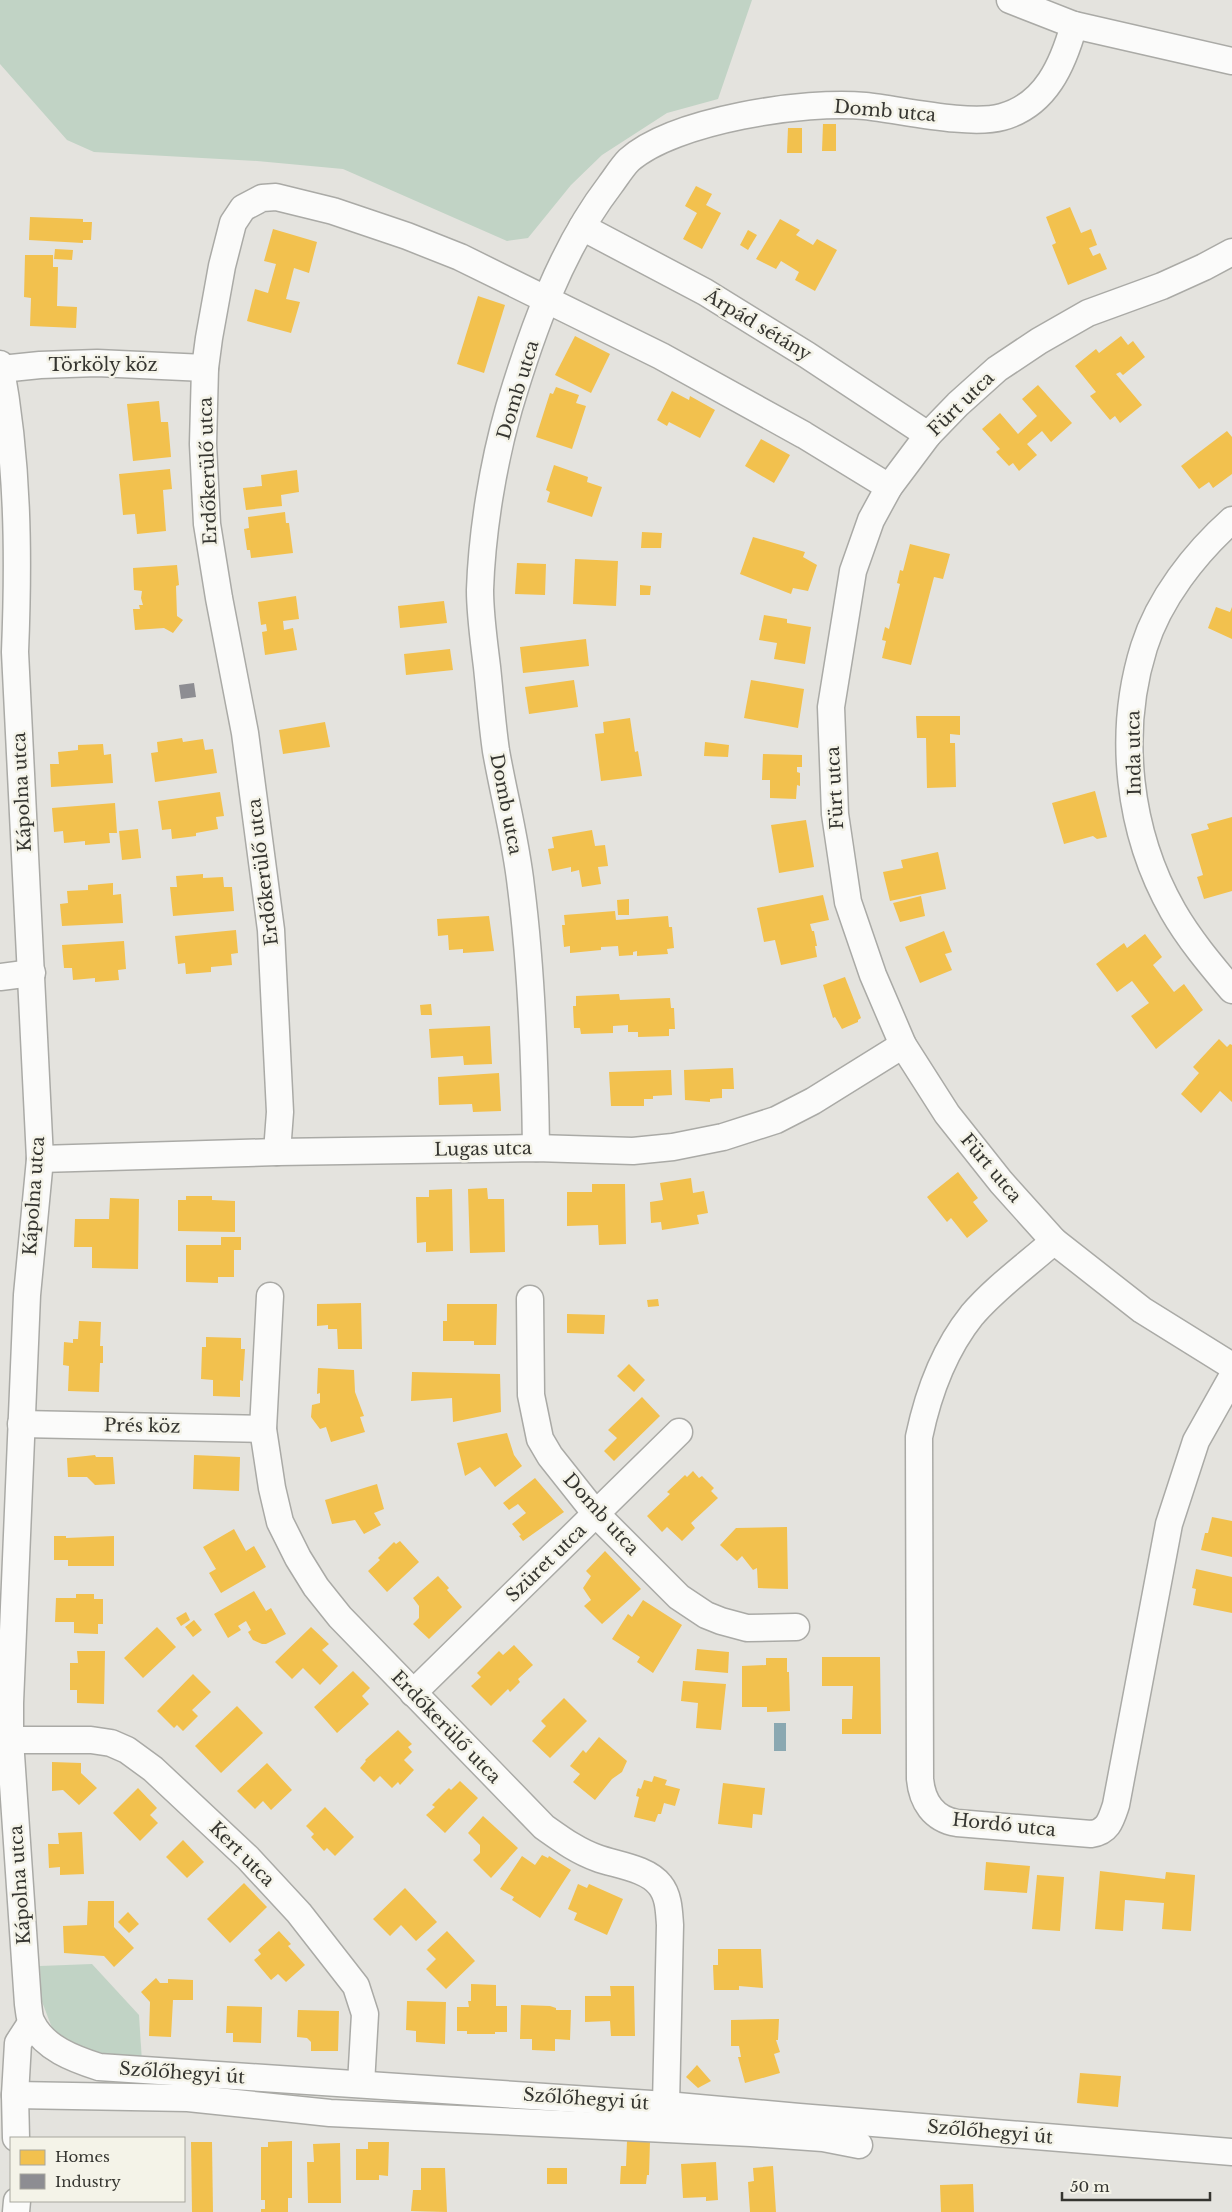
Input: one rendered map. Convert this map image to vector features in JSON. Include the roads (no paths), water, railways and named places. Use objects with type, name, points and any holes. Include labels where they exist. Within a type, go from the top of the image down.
[{"type":"street","points":[[1010,0],[1074,25],[1232,61]]},
{"type":"street","name":"Domb utca","points":[[536,1148],[528,940],[521,882],[496,748],[480,595],[483,545],[496,469],[509,409],[547,299],[569,249],[628,161],[659,141],[719,120],[798,107],[859,106],[976,120],[1003,117],[1023,108],[1038,98],[1049,85],[1066,53],[1074,25]]},
{"type":"street","name":"Erdőkerülő utca","points":[[277,1152],[280,1112],[271,930],[245,733],[218,598],[207,524],[203,444],[205,368],[222,266],[233,223],[243,208],[262,198],[276,197],[333,211],[407,236],[460,257],[547,299]]},
{"type":"street","name":"Árpád sétány","points":[[582,227],[705,292],[815,360],[928,436]]},
{"type":"street","name":"Fürt utca","points":[[1232,252],[1162,286],[1088,312],[1039,341],[997,368],[958,404],[928,436],[889,487],[871,520],[853,571],[831,707],[834,814],[848,902],[873,975],[903,1045],[946,1114],[1000,1182],[1054,1241],[1142,1310],[1232,1366]]},
{"type":"street","points":[[547,299],[660,356],[804,435],[889,487]]},
{"type":"street","name":"Törköly köz","points":[[1,367],[97,362],[205,368]]},
{"type":"street","name":"Kápolna utca","points":[[1,367],[18,518],[15,652],[40,1159],[27,1295],[14,1578],[10,1740],[28,2004],[31,2023]]},
{"type":"street","name":"Inda utca","points":[[1232,520],[1200,553],[1179,581],[1163,606],[1149,635],[1134,687],[1130,738],[1131,782],[1139,826],[1152,866],[1173,910],[1199,950],[1232,990]]},
{"type":"street","points":[[0,977],[32,973]]},
{"type":"street","name":"Lugas utca","points":[[40,1159],[277,1152],[536,1148],[633,1151],[674,1147],[723,1136],[776,1120],[813,1101],[903,1045]]},
{"type":"street","name":"Hordó utca","points":[[1054,1241],[998,1289],[972,1316],[941,1368],[925,1405],[919,1437],[920,1779],[921,1793],[924,1801],[937,1815],[957,1823],[1091,1834],[1101,1833],[1105,1830],[1116,1805],[1169,1524],[1196,1441],[1232,1377]]},
{"type":"street","name":"Erdőkerülő utca","points":[[270,1296],[263,1429],[280,1522],[298,1558],[316,1587],[340,1617],[544,1827],[577,1850],[648,1875],[661,1885],[668,1905],[670,1925],[666,2105]]},
{"type":"street","name":"Domb utca","points":[[530,1299],[531,1396],[540,1439],[550,1456],[596,1514],[679,1597],[706,1615],[747,1628],[796,1627]]},
{"type":"street","name":"Prés köz","points":[[21,1424],[263,1429]]},
{"type":"street","name":"Szüret utca","points":[[413,1693],[679,1432]]},
{"type":"street","name":"Kert utca","points":[[10,1740],[91,1740],[111,1742],[127,1750],[153,1769],[248,1858],[299,1913],[356,1986],[365,2014],[361,2084]]},
{"type":"street","points":[[16,2137],[15,2095],[18,2042],[31,2023]]},
{"type":"street","name":"Szőlőhegyi út","points":[[31,2023],[42,2037],[54,2047],[76,2060],[99,2067],[666,2105],[1232,2152]]},
{"type":"street","name":"Szőlőhegyi út","points":[[15,2095],[188,2098],[330,2113],[751,2133],[823,2138],[859,2145]]},
{"type":"water","points":[[774,1723],[786,1723],[786,1751],[774,1751]]}]
